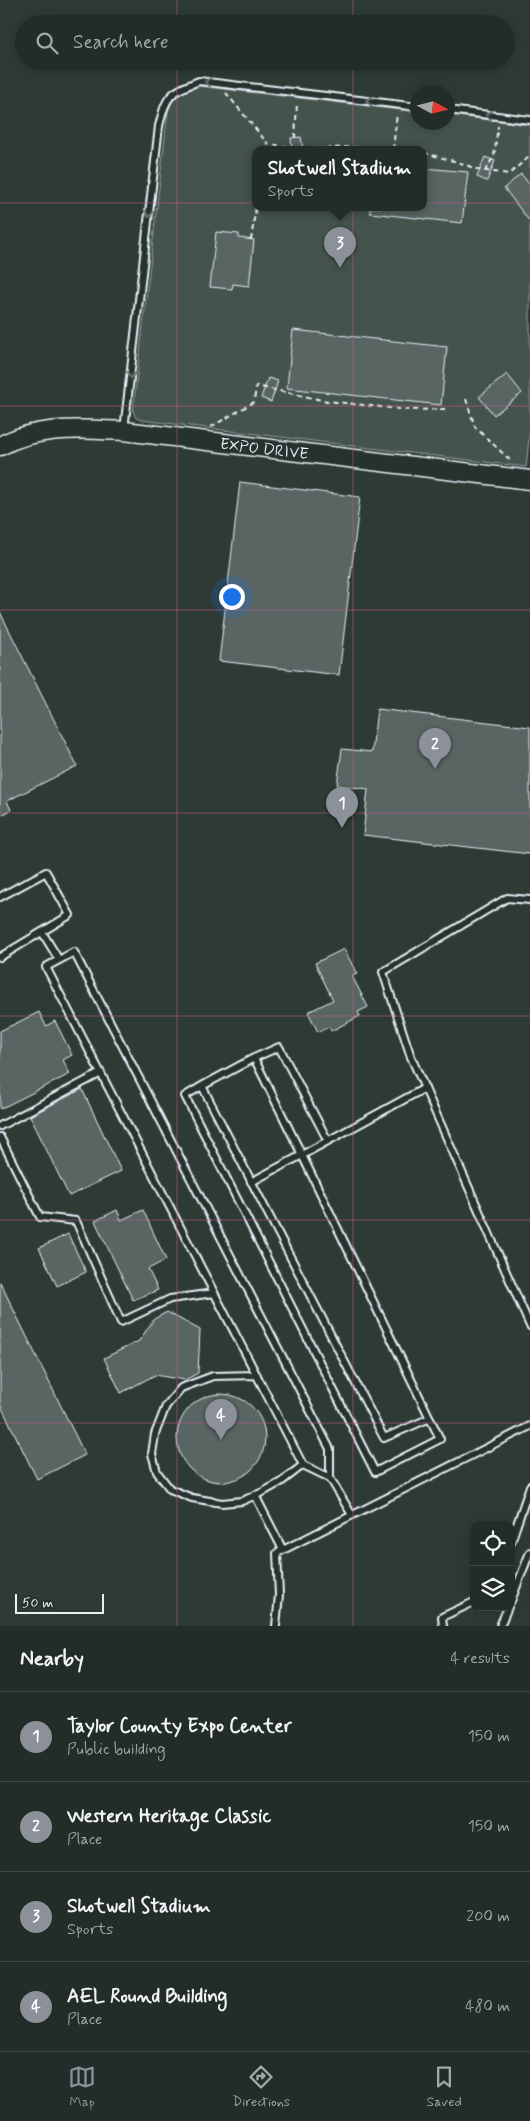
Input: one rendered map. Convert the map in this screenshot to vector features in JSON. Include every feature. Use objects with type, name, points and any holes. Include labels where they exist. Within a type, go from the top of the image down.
[{"type":"street","name":"EXPO DRIVE","points":[[0,446],[42,431],[88,429],[124,431],[530,480]]},
{"type":"lane","points":[[124,431],[159,126],[163,108],[174,91],[199,81],[410,106]]},
{"type":"lane","points":[[455,111],[530,120]]},
{"type":"lane","points":[[0,897],[46,872],[70,916],[0,957]]},
{"type":"lane","points":[[530,900],[507,898],[383,972],[411,1058],[530,1326]]},
{"type":"lane","points":[[42,932],[59,960]]},
{"type":"lane","points":[[330,1478],[303,1465],[46,967],[74,952],[330,1449],[330,1478],[352,1515]]},
{"type":"lane","points":[[254,1058],[440,1439],[375,1472],[185,1096],[254,1058],[279,1047],[328,1141]]},
{"type":"lane","points":[[0,1126],[101,1073]]},
{"type":"lane","points":[[202,1086],[384,1438],[430,1418]]},
{"type":"lane","points":[[251,1182],[425,1088]]},
{"type":"lane","points":[[0,1137],[40,1217],[76,1221],[121,1322],[170,1299],[214,1293]]},
{"type":"lane","points":[[257,1375],[213,1376],[181,1388],[166,1406],[155,1434],[152,1454],[157,1472],[170,1489],[192,1498],[222,1503],[242,1501],[255,1495],[281,1482],[303,1465]]},
{"type":"lane","points":[[276,1626],[279,1595],[277,1553],[530,1426]]},
{"type":"lane","points":[[515,1530],[530,1486]]},
{"type":"lane","points":[[255,1495],[283,1550]]},
{"type":"lane","points":[[515,1592],[530,1552]]},
{"type":"lane","points":[[442,1626],[442,1617],[470,1604]]},
{"type":"lane","points":[[500,1626],[506,1611]]},
{"type":"path","points":[[218,84],[268,144],[284,146]]},
{"type":"path","points":[[296,138],[298,93]]},
{"type":"path","points":[[394,146],[398,104]]},
{"type":"path","points":[[485,171],[494,156],[499,116]]},
{"type":"path","points":[[427,154],[485,171],[509,174],[530,156]]},
{"type":"path","points":[[252,240],[255,211]]},
{"type":"path","points":[[190,439],[254,402],[256,386],[318,399],[368,406],[426,410],[446,409]]},
{"type":"path","points":[[466,399],[475,426],[530,480]]},
{"type":"shaded area","points":[[198,86],[410,111],[410,130],[455,130],[455,116],[530,125],[530,429],[526,467],[136,418],[133,411],[168,111],[176,97],[183,91]]},
{"type":"building","points":[[301,137],[302,146],[292,146],[291,138]]},
{"type":"building","points":[[485,157],[495,161],[487,181],[477,177]]},
{"type":"building","points":[[427,168],[468,172],[462,223],[370,213],[370,211],[427,211]]},
{"type":"building","points":[[521,174],[530,185],[530,222],[504,188]]},
{"type":"building","points":[[216,232],[239,234],[239,238],[254,240],[249,286],[233,284],[232,289],[210,287]]},
{"type":"building","points":[[293,330],[447,347],[441,405],[287,388]]},
{"type":"building","points":[[507,374],[522,393],[494,415],[479,397]]},
{"type":"building","points":[[268,378],[278,381],[271,402],[261,398]]},
{"type":"building","points":[[240,482],[360,497],[339,675],[219,661]]},
{"type":"building","points":[[0,612],[77,766],[7,801],[11,810],[0,816]]},
{"type":"building","points":[[377,709],[530,727],[530,854],[363,835],[368,789],[337,785],[342,749],[372,752]]},
{"type":"building","points":[[344,949],[357,974],[352,976],[368,1007],[358,1012],[360,1016],[331,1031],[329,1027],[318,1032],[308,1012],[333,1000],[315,963]]},
{"type":"building","points":[[39,1012],[46,1026],[55,1021],[72,1055],[63,1060],[70,1074],[0,1109],[0,1031]]},
{"type":"building","points":[[82,1089],[121,1171],[69,1196],[30,1116]]},
{"type":"building","points":[[117,1210],[121,1220],[143,1210],[166,1260],[148,1269],[158,1290],[133,1300],[95,1221]]},
{"type":"building","points":[[68,1234],[86,1272],[57,1286],[39,1248]]},
{"type":"building","points":[[0,1282],[85,1455],[37,1479],[0,1404]]},
{"type":"building","points":[[167,1312],[200,1330],[198,1373],[185,1380],[155,1375],[121,1393],[104,1358],[139,1341],[154,1319]]},
{"type":"building","points":[[212,1394],[230,1394],[246,1401],[258,1413],[265,1429],[265,1447],[258,1463],[246,1475],[230,1482],[212,1482],[196,1475],[184,1463],[177,1447],[177,1429],[184,1413],[196,1401]]},
{"type":"place","name":"Shotwell Stadium","points":[[340,268]]},
{"type":"place","name":"Western Heritage Classic","points":[[435,769]]},
{"type":"place","name":"Taylor County Expo Center","points":[[342,828]]},
{"type":"place","name":"AEL Round Building","points":[[221,1440]]}]
